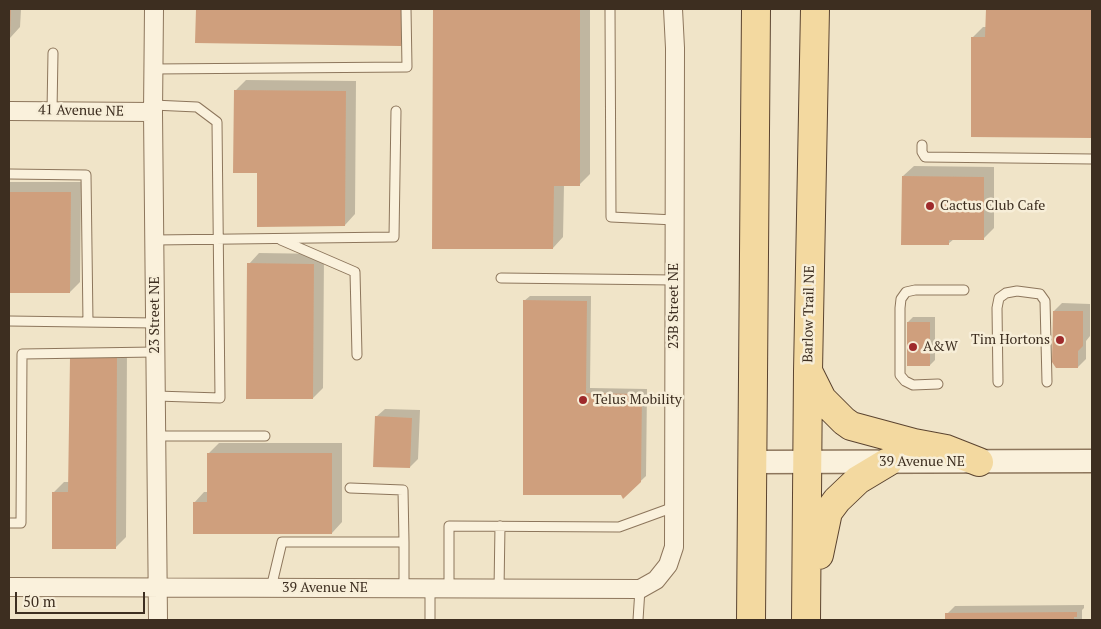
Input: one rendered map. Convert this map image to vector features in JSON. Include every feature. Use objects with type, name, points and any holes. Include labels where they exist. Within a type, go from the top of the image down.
[{"type":"main road","points":[[751,620],[756,9]]},
{"type":"main road","name":"Barlow Trail NE","points":[[807,620],[808,371],[814,9]]},
{"type":"main road","points":[[808,371],[822,399],[851,426],[914,443],[946,449],[979,462]]},
{"type":"main road","points":[[807,620],[828,512],[837,500],[858,480],[888,462]]},
{"type":"street","name":"23 Street NE","points":[[154,9],[153,109],[158,620]]},
{"type":"street","name":"23B Street NE","points":[[640,590],[656,580],[668,565],[674,547],[675,48],[673,9]]},
{"type":"street","name":"41 Avenue NE","points":[[9,111],[153,109]]},
{"type":"street","name":"39 Avenue NE","points":[[752,462],[1092,461]]},
{"type":"street","name":"39 Avenue NE","points":[[9,587],[640,590]]},
{"type":"lane","points":[[154,69],[407,68],[406,9]]},
{"type":"lane","points":[[610,9],[611,217],[675,220]]},
{"type":"lane","points":[[52,111],[53,53]]},
{"type":"lane","points":[[153,109],[196,107],[217,122],[220,398],[156,396]]},
{"type":"lane","points":[[154,240],[394,238],[396,111]]},
{"type":"lane","points":[[922,145],[922,152],[925,157],[1092,159]]},
{"type":"lane","points":[[9,174],[86,175],[88,322]]},
{"type":"lane","points":[[279,239],[355,272],[357,355]]},
{"type":"lane","points":[[501,278],[674,280]]},
{"type":"lane","points":[[938,384],[913,385],[905,381],[900,375],[901,299],[906,292],[915,290],[964,290]]},
{"type":"lane","points":[[998,382],[997,308],[999,298],[1016,291],[1040,294],[1045,301],[1047,382]]},
{"type":"lane","points":[[9,322],[155,323]]},
{"type":"lane","points":[[9,523],[21,523],[22,354],[156,352]]},
{"type":"lane","points":[[156,436],[266,436]]},
{"type":"lane","points":[[350,488],[403,490],[404,589]]},
{"type":"lane","points":[[449,589],[449,526],[619,527],[674,507]]},
{"type":"lane","points":[[499,589],[500,526]]},
{"type":"lane","points":[[271,588],[282,542],[404,542]]},
{"type":"lane","points":[[430,589],[430,620]]},
{"type":"lane","points":[[638,620],[640,590]]},
{"type":"building","points":[[9,9],[11,9],[10,37],[9,37]]},
{"type":"building","points":[[196,9],[401,9],[401,46],[195,43]]},
{"type":"building","points":[[433,9],[580,9],[580,186],[554,186],[553,249],[432,249]]},
{"type":"building","points":[[986,9],[1092,9],[1092,138],[971,137],[971,37],[985,37]]},
{"type":"building","points":[[234,90],[346,91],[345,226],[257,227],[257,173],[233,173]]},
{"type":"building","points":[[902,176],[984,177],[984,240],[949,240],[949,245],[901,245]]},
{"type":"building","points":[[9,192],[71,192],[70,293],[9,293]]},
{"type":"building","points":[[247,263],[314,264],[313,399],[246,399]]},
{"type":"building","name":"Telus Mobility","points":[[523,300],[587,301],[586,393],[642,394],[641,482],[623,499],[621,495],[523,495]]},
{"type":"building","points":[[1053,311],[1083,311],[1083,346],[1078,351],[1078,368],[1056,368],[1052,362]]},
{"type":"building","points":[[907,322],[930,322],[930,366],[907,366]]},
{"type":"building","points":[[70,358],[117,358],[116,549],[52,549],[52,492],[68,492]]},
{"type":"building","points":[[375,416],[412,418],[410,468],[373,467]]},
{"type":"building","points":[[207,453],[332,453],[332,534],[193,534],[193,502],[207,502]]},
{"type":"building","points":[[1077,612],[1077,617],[1074,617],[1074,620],[945,620],[945,613]]},
{"type":"place","name":"Cactus Club Cafe","points":[[930,206]]},
{"type":"place","name":"Tim Hortons","points":[[1060,340]]},
{"type":"place","name":"A&W","points":[[913,347]]},
{"type":"place","name":"Telus Mobility","points":[[583,400]]}]
